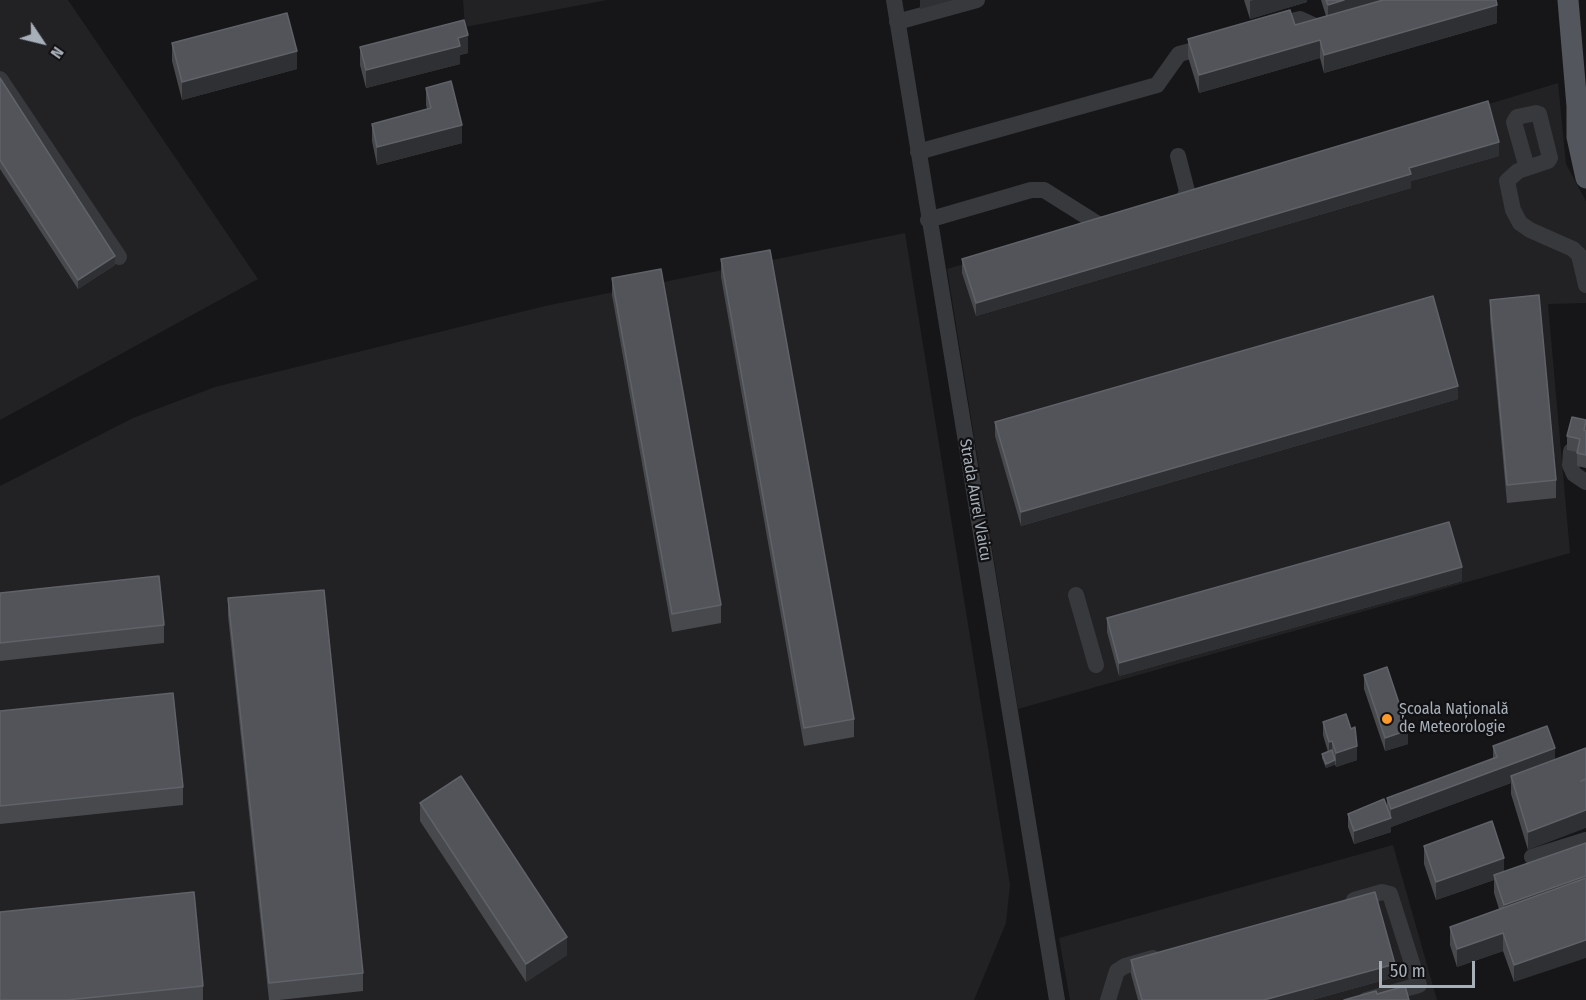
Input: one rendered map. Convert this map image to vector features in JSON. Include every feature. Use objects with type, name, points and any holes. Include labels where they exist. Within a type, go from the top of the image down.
[{"type":"main road","points":[[1568,0],[1572,64],[1578,106],[1577,137],[1586,177]]},
{"type":"main road","points":[[1578,106],[1586,127]]},
{"type":"street","name":"Strada Aurel Vlaicu","points":[[894,0],[928,220],[1057,1000]]},
{"type":"street","points":[[897,22],[978,0]]},
{"type":"street","points":[[1256,32],[1300,19],[1322,29],[1343,26]]},
{"type":"street","points":[[918,152],[1157,85],[1179,54],[1223,41]]},
{"type":"street","points":[[0,79],[119,257]]},
{"type":"street","points":[[1152,213],[1182,203],[1186,198],[1187,191],[1178,156]]},
{"type":"street","points":[[1527,168],[1512,175],[1507,181],[1513,210],[1520,223],[1530,230],[1573,249],[1579,255],[1586,285]]},
{"type":"street","points":[[928,220],[1031,190],[1044,190],[1098,224],[1106,226],[1133,219]]},
{"type":"street","points":[[1571,451],[1570,465],[1574,474],[1586,482]]},
{"type":"street","points":[[1076,595],[1096,665]]},
{"type":"street","points":[[1532,857],[1586,840]]},
{"type":"street","points":[[1342,903],[1382,892],[1390,894],[1421,992],[1366,1000]]},
{"type":"street","points":[[1108,1000],[1117,971],[1125,966],[1170,953]]},
{"type":"shaded area","points":[[0,0],[68,0],[258,279],[0,420]]},
{"type":"shaded area","points":[[463,0],[607,0],[465,27]]},
{"type":"shaded area","points":[[1558,83],[1566,164],[1586,201],[1586,303],[1548,304],[1570,553],[1018,709],[947,269]]},
{"type":"shaded area","points":[[905,233],[1010,885],[1006,923],[974,1000],[0,1000],[0,486],[133,418],[215,387],[545,306]]},
{"type":"shaded area","points":[[1393,845],[1437,1000],[1070,1000],[1059,938]]},
{"type":"building","points":[[1326,0],[1344,0],[1328,5]]},
{"type":"building","points":[[1383,0],[1496,0],[1497,5],[1324,55],[1320,40],[1199,75],[1188,39],[1290,10],[1295,25]]},
{"type":"building","points":[[287,13],[297,51],[182,82],[172,43]]},
{"type":"building","points":[[464,20],[468,35],[458,38],[460,46],[366,70],[360,47]]},
{"type":"building","points":[[0,78],[115,256],[78,280],[0,160]]},
{"type":"building","points":[[451,81],[462,125],[377,147],[372,124],[431,108],[426,88]]},
{"type":"building","points":[[1488,101],[1499,142],[1409,168],[1411,174],[976,303],[962,259]]},
{"type":"building","points":[[770,250],[854,719],[804,728],[721,259]]},
{"type":"building","points":[[661,269],[721,605],[672,614],[612,278]]},
{"type":"building","points":[[1539,295],[1556,480],[1507,485],[1490,300]]},
{"type":"building","points":[[1433,296],[1458,386],[1021,512],[995,422]]},
{"type":"building","points":[[1572,417],[1586,420],[1584,430],[1586,431],[1586,455],[1577,453],[1580,439],[1567,436]]},
{"type":"building","points":[[1449,522],[1462,567],[1119,663],[1107,618]]},
{"type":"building","points":[[159,576],[164,625],[0,643],[0,593]]},
{"type":"building","points":[[324,590],[363,973],[269,983],[228,598]]},
{"type":"building","name":"Școala Națională de Meteorologie","points":[[1387,667],[1408,730],[1385,738],[1364,675]]},
{"type":"building","points":[[173,693],[183,787],[0,806],[0,711]]},
{"type":"building","points":[[1346,714],[1351,729],[1355,727],[1357,746],[1336,753],[1332,741],[1329,742],[1323,722]]},
{"type":"building","points":[[1547,726],[1555,748],[1391,809],[1387,798],[1497,757],[1493,746]]},
{"type":"building","points":[[1586,748],[1586,810],[1528,832],[1511,776]]},
{"type":"building","points":[[1332,750],[1335,760],[1326,764],[1322,754]]},
{"type":"building","points":[[461,776],[567,937],[526,964],[420,803]]},
{"type":"building","points":[[1384,799],[1391,818],[1354,831],[1348,814]]},
{"type":"building","points":[[1492,821],[1504,858],[1436,882],[1424,846]]},
{"type":"building","points":[[1586,843],[1586,876],[1504,905],[1494,875]]},
{"type":"building","points":[[1586,878],[1586,940],[1514,965],[1503,933],[1457,949],[1450,927]]},
{"type":"building","points":[[194,892],[203,986],[67,1000],[0,1000],[0,912]]},
{"type":"building","points":[[1375,892],[1395,964],[1264,1000],[1142,1000],[1131,960]]},
{"type":"building","points":[[1405,986],[1409,1000],[1344,1000],[1376,991],[1377,994]]},
{"type":"place","name":"Școala Națională de Meteorologie","points":[[1387,719]]}]
